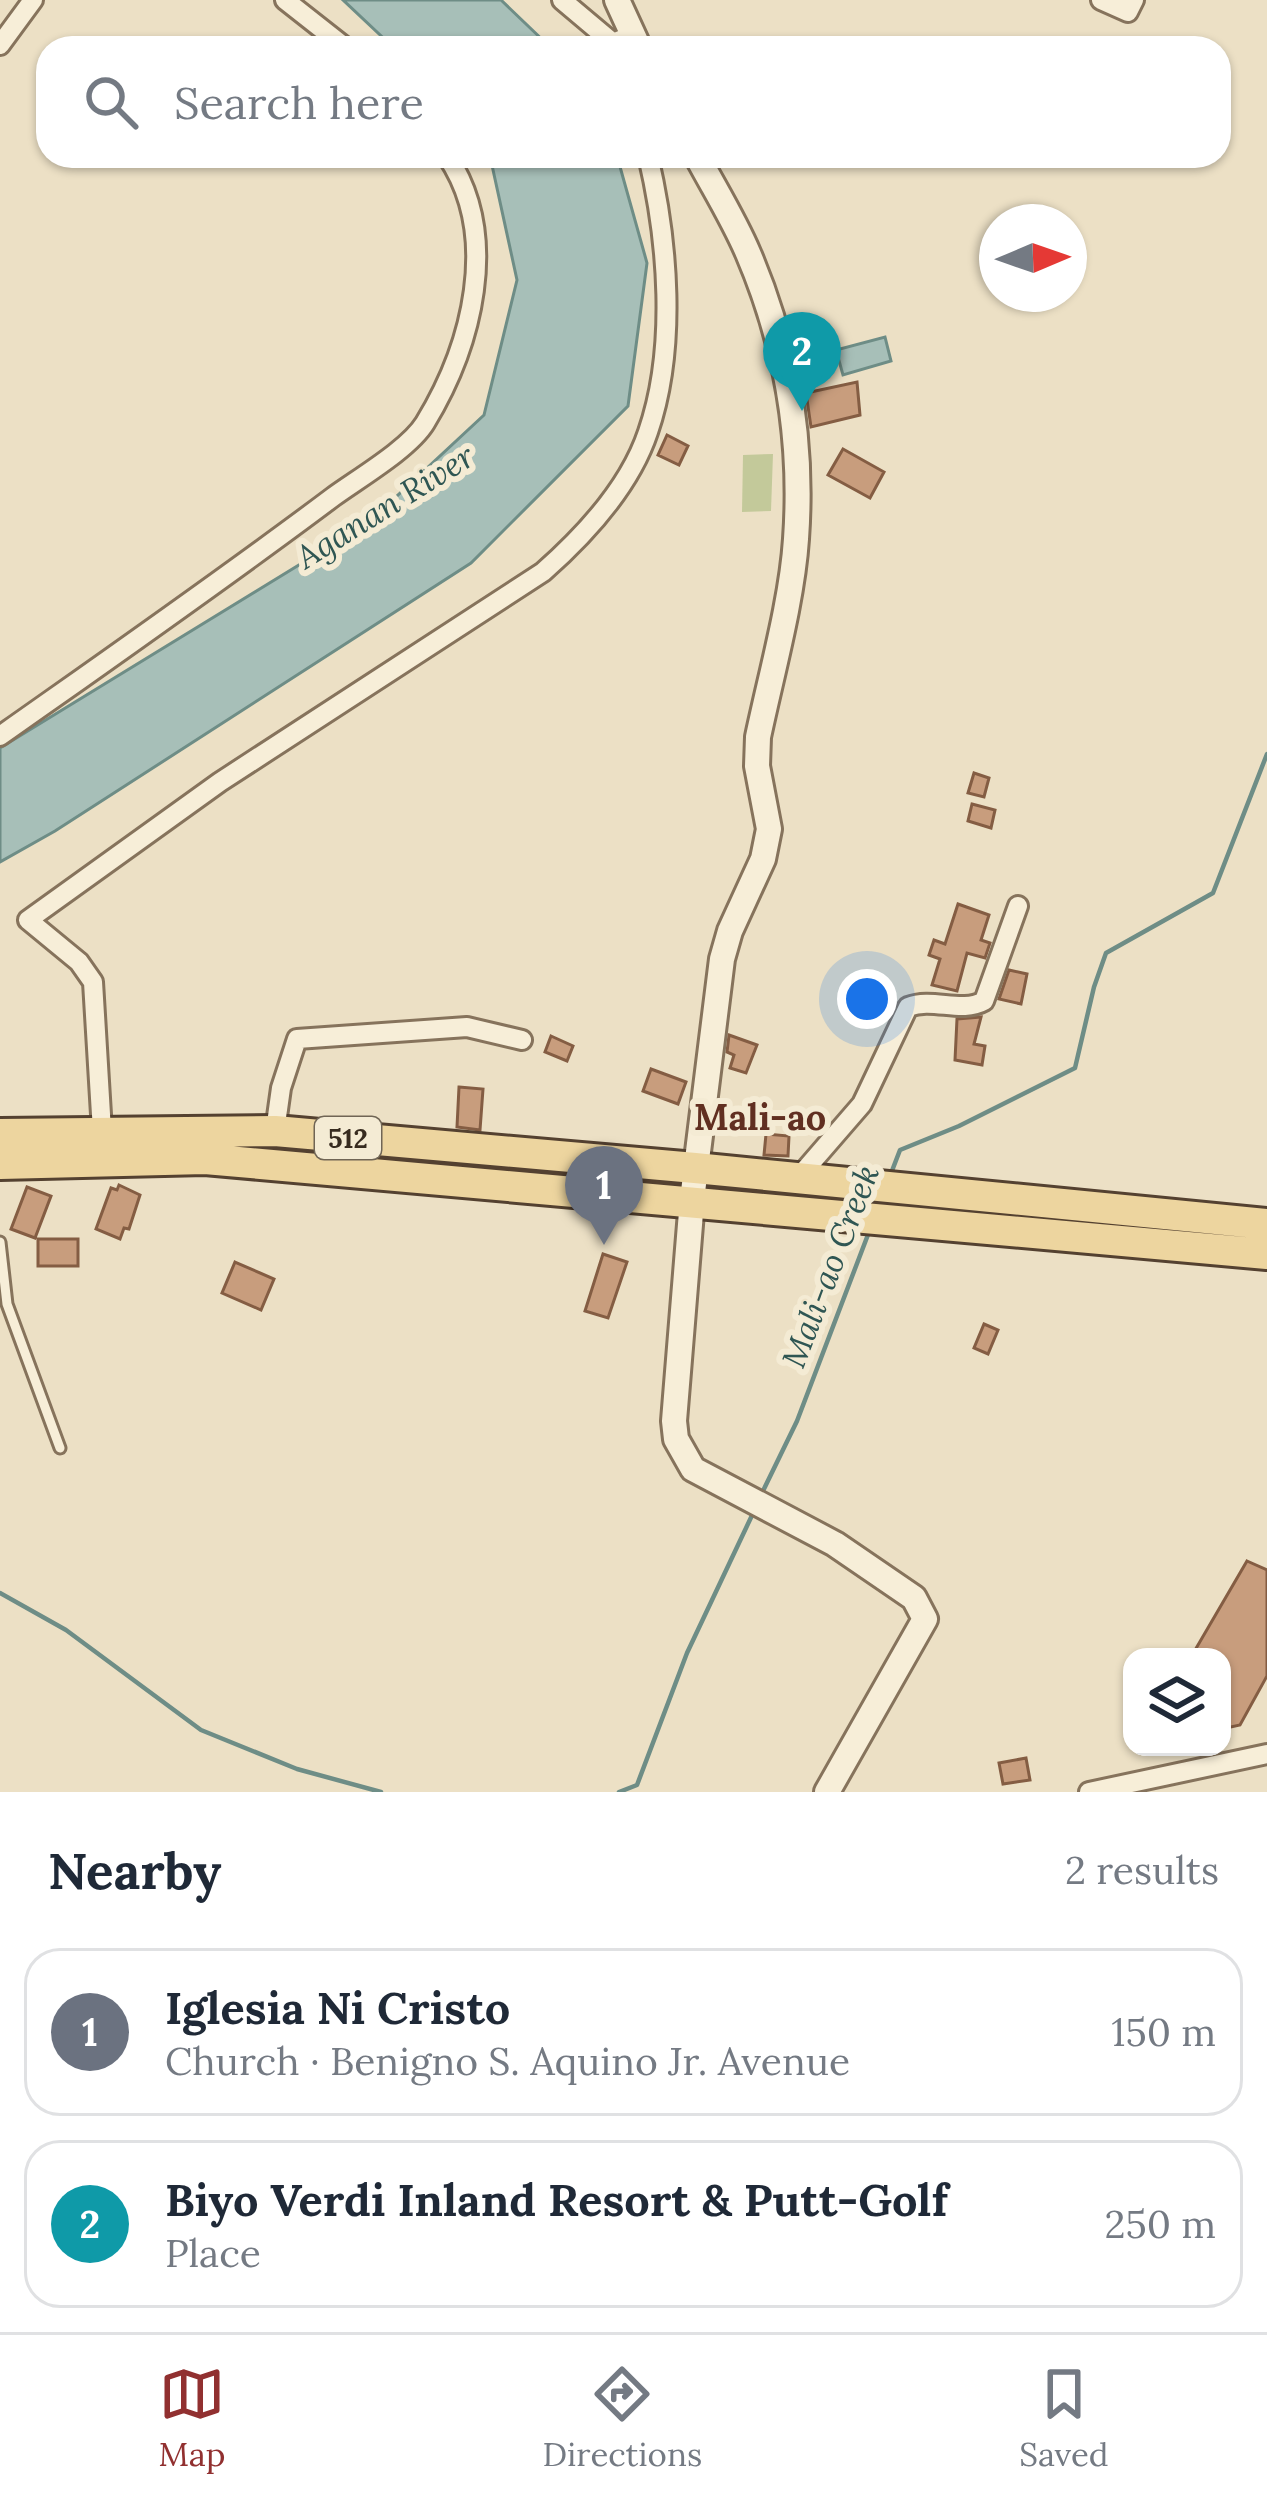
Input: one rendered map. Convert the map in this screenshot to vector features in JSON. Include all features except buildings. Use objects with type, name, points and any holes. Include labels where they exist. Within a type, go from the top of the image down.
[{"type":"main road","name":"512","points":[[0,1133],[275,1131],[1267,1224]]},
{"type":"main road","name":"512","points":[[0,1163],[205,1159],[1267,1254]]},
{"type":"street","points":[[0,44],[33,0]]},
{"type":"street","points":[[285,0],[331,36]]},
{"type":"street","points":[[562,0],[615,36]]},
{"type":"street","points":[[617,0],[624,36]]},
{"type":"street","points":[[1101,0],[1128,12],[1134,0]]},
{"type":"street","points":[[0,736],[284,534],[424,426],[464,340],[475,293],[471,205],[453,168]]},
{"type":"street","points":[[101,1131],[93,982],[79,962],[28,920],[220,782],[543,572],[588,528],[638,453],[655,405],[664,332],[666,256],[650,168]]},
{"type":"street","points":[[703,168],[747,250],[769,308],[794,410],[798,473],[796,544],[758,737],[757,766],[769,829],[763,859],[722,959],[695,1168],[674,1420],[676,1439],[693,1468],[802,1524],[914,1598],[925,1618],[827,1792]]},
{"type":"street","points":[[798,1178],[862,1104],[908,1007],[922,1002],[976,1006],[984,1001],[1018,906]]},
{"type":"street","points":[[275,1131],[281,1088],[297,1039],[467,1027],[523,1040]]},
{"type":"street","points":[[1089,1792],[1267,1754]]},
{"type":"lane","points":[[0,1242],[8,1304],[60,1448]]},
{"type":"green space","points":[[773,454],[771,511],[742,512],[743,455]]},
{"type":"water","points":[[343,0],[501,0],[538,36],[381,36]]},
{"type":"water","points":[[493,168],[620,168],[647,263],[628,406],[471,563],[0,862],[0,748],[369,522],[484,415],[517,280]]},
{"type":"water","points":[[885,337],[891,361],[843,375],[836,350]]},
{"type":"waterway","name":"Mali-ao Creek","points":[[890,1176],[900,1150],[1075,1068],[1106,953],[1213,893],[1267,754]]},
{"type":"waterway","name":"Mali-ao Creek","points":[[762,1493],[797,1421],[869,1232]]},
{"type":"waterway","name":"Mali-ao Creek","points":[[619,1792],[637,1785],[687,1653],[755,1509]]},
{"type":"waterway","name":"Mali-ao Creek","points":[[0,1593],[66,1630],[201,1730],[297,1769],[381,1792]]},
{"type":"place","name":"Biyo Verdi Inland Resort & Putt-Golf","points":[[802,411]]},
{"type":"place","name":"Iglesia Ni Cristo","points":[[604,1245]]},
{"type":"district","name":"Mali-ao","points":[[760,1117]]},
{"type":"water label","name":"Aganan River","points":[[385,506]]}]
